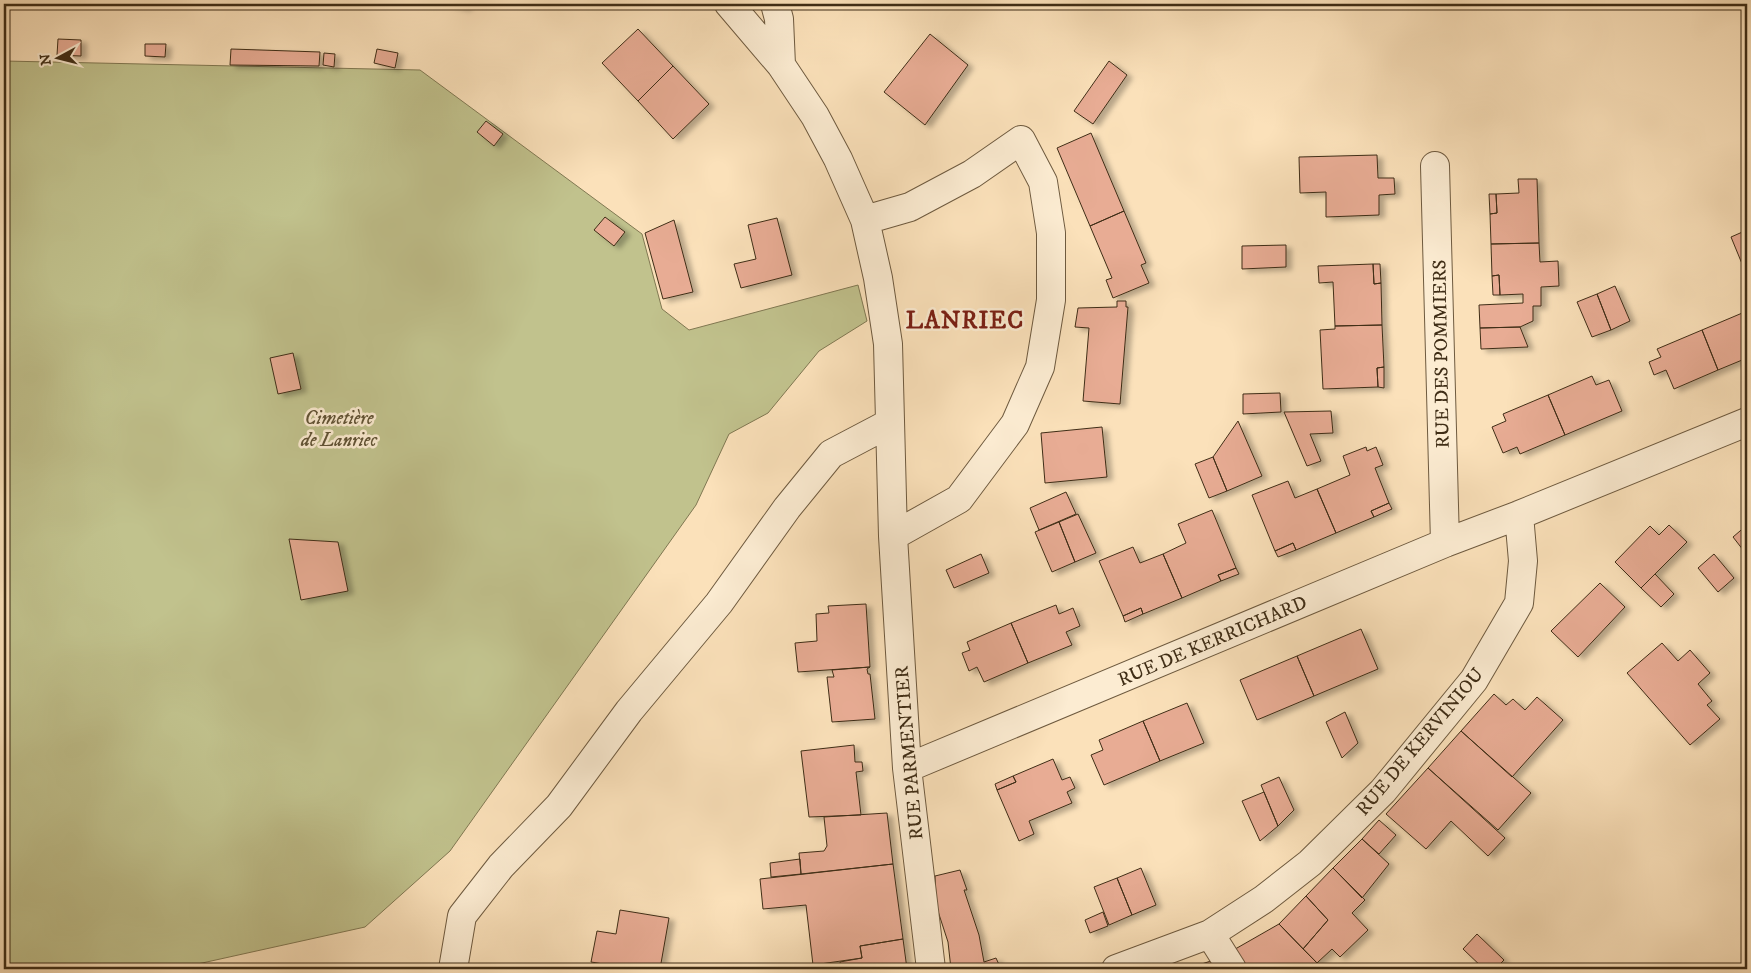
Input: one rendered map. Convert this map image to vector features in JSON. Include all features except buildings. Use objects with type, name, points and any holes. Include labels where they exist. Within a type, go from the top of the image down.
[{"type":"street","name":"RUE PARMENTIER","points":[[729,4],[781,65],[815,116],[838,159],[865,220],[888,344],[888,424],[906,768],[931,969]]},
{"type":"street","points":[[775,4],[779,19],[781,65]]},
{"type":"street","points":[[865,220],[910,207],[972,174],[1021,140],[1043,182],[1051,233],[1051,300],[1040,367],[1015,424],[959,499],[893,536]]},
{"type":"street","name":"RUE DES POMMIERS","points":[[1435,166],[1445,543]]},
{"type":"street","points":[[1519,515],[1747,422]]},
{"type":"street","points":[[453,969],[462,916],[501,866],[559,806],[629,710],[718,603],[787,508],[831,454],[888,424]]},
{"type":"street","name":"RUE DE KERRICHARD","points":[[906,768],[1445,543],[1519,515]]},
{"type":"street","name":"RUE DE KERVINIOU","points":[[1116,969],[1210,934],[1264,899],[1310,863],[1383,791],[1474,680],[1519,603],[1523,561],[1519,515]]},
{"type":"street","points":[[1210,934],[1232,969]]},
{"type":"green space","name":"Cimetière de Lanriec","points":[[4,61],[420,70],[642,234],[662,309],[689,330],[858,285],[867,321],[819,351],[768,413],[729,434],[696,505],[450,851],[365,927],[175,969],[4,969]]},
{"type":"district","name":"LANRIEC","points":[[965,320]]}]
